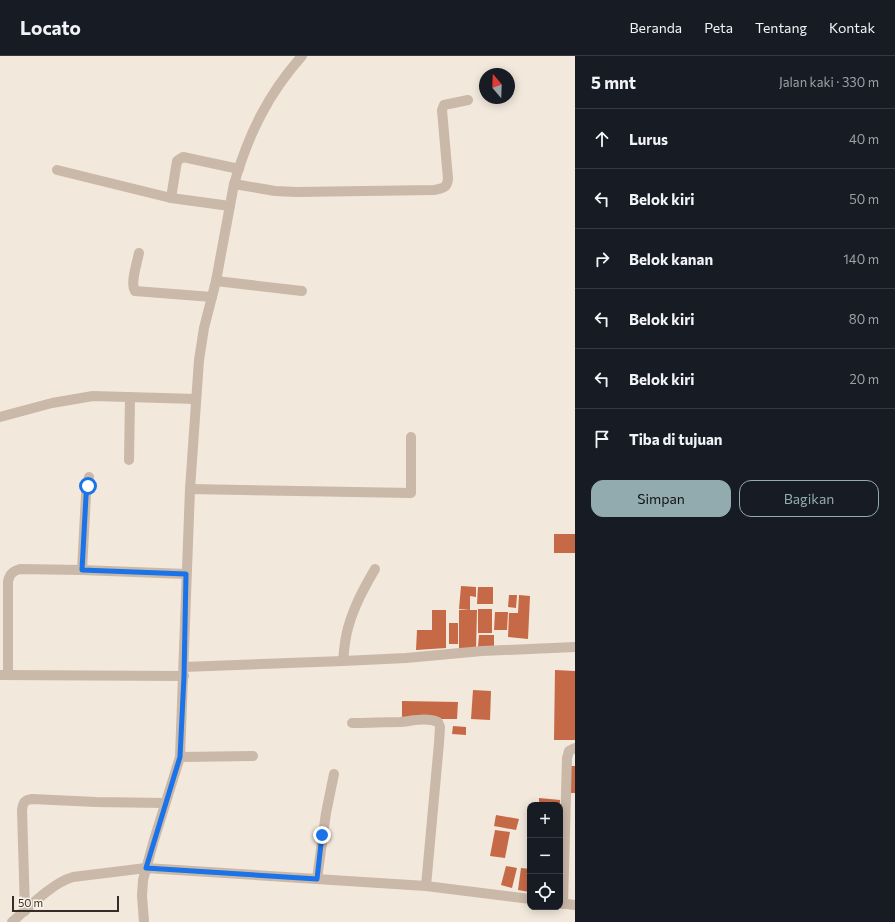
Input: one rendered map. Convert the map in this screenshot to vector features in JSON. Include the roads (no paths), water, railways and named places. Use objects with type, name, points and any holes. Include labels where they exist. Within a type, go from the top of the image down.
[{"type":"street","points":[[144,922],[142,896],[143,880],[180,757],[184,672],[186,574],[198,360],[216,281],[234,184],[252,131],[270,97],[302,56]]},
{"type":"street","points":[[234,184],[262,189],[296,192],[435,190],[444,188],[447,185],[448,179],[442,110],[444,105],[448,103],[468,100]]},
{"type":"street","points":[[171,198],[177,161],[183,157],[239,169]]},
{"type":"street","points":[[57,170],[171,198],[230,206]]},
{"type":"street","points":[[139,254],[133,282],[134,291],[212,298]]},
{"type":"street","points":[[216,281],[302,291]]},
{"type":"street","points":[[0,417],[52,403],[93,396],[196,399]]},
{"type":"street","points":[[129,460],[130,396]]},
{"type":"street","points":[[190,489],[411,493],[411,438]]},
{"type":"street","points":[[82,570],[86,496],[89,477]]},
{"type":"street","points":[[343,661],[348,629],[354,610],[360,595],[375,569]]},
{"type":"street","points":[[186,574],[82,570],[15,570],[11,573],[8,582],[4,675],[184,672],[482,651],[575,647]]},
{"type":"street","points":[[352,723],[424,720],[434,720],[438,722],[440,727],[439,743],[426,886]]},
{"type":"street","points":[[563,875],[567,758],[569,751],[575,748]]},
{"type":"street","points":[[180,757],[253,756]]},
{"type":"street","points":[[317,879],[326,813],[334,774]]},
{"type":"street","points":[[25,911],[22,810],[23,804],[26,800],[165,803]]},
{"type":"street","points":[[12,922],[52,887],[65,879],[146,868],[426,886],[527,899]]},
{"type":"street","points":[[563,904],[575,905]]}]
